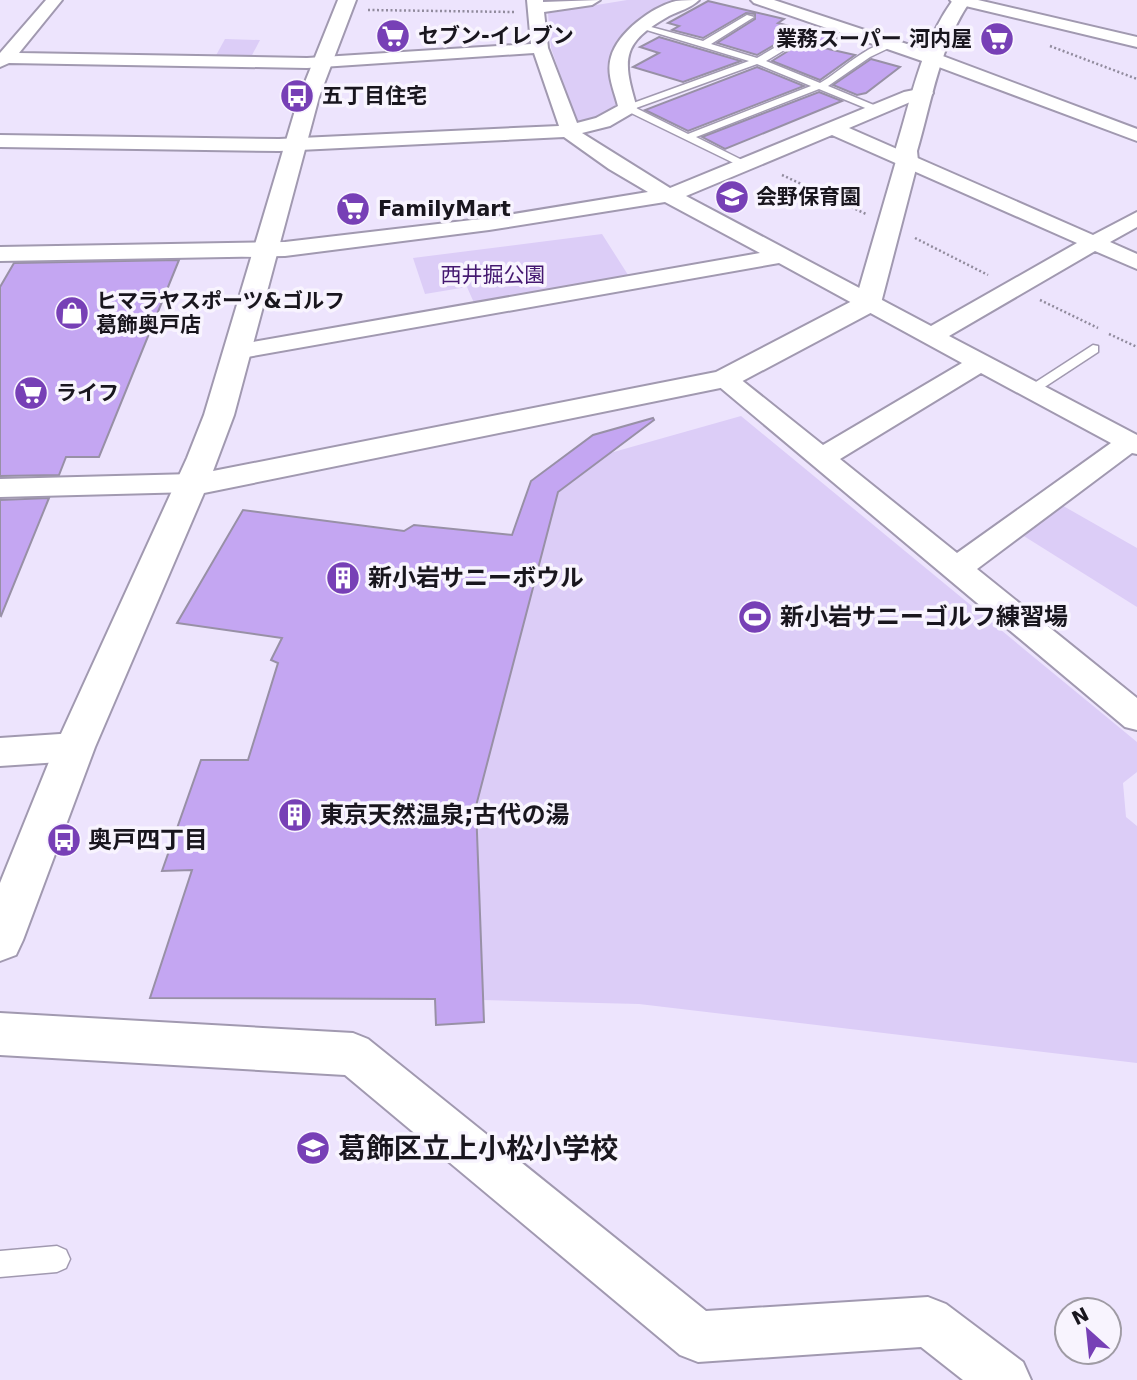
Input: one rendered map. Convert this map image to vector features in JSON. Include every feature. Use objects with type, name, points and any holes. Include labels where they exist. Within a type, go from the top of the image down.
[{"type":"street","points":[[2,59],[54,0]]},
{"type":"street","points":[[592,0],[536,7],[540,48],[572,135],[616,165],[668,195],[1133,444],[956,570]]},
{"type":"street","points":[[0,141],[296,144],[570,130],[606,123],[628,108],[618,66],[624,48],[642,26],[666,10],[691,0]]},
{"type":"street","points":[[759,0],[934,59],[1137,135]]},
{"type":"street","points":[[0,488],[217,481],[725,379],[868,303],[891,226],[907,161],[906,151],[934,59],[960,0],[1137,42]]},
{"type":"street","points":[[1,934],[75,747],[193,483],[219,415],[296,144],[345,5]]},
{"type":"street","points":[[2,59],[323,62],[540,48]]},
{"type":"street","points":[[0,254],[265,250],[489,224],[668,195],[750,164],[910,96],[925,93]]},
{"type":"street","points":[[834,128],[1137,262]]},
{"type":"street","points":[[931,336],[1137,218]]},
{"type":"street","points":[[236,352],[782,256]]},
{"type":"street","points":[[820,459],[981,362]]},
{"type":"street","points":[[725,379],[1137,717]]},
{"type":"street","points":[[0,752],[75,747]]},
{"type":"street","points":[[0,1034],[353,1054],[698,1338],[928,1322],[1005,1380]]},
{"type":"lane","points":[[703,45],[750,17]]},
{"type":"lane","points":[[642,26],[758,61],[878,110]]},
{"type":"lane","points":[[628,108],[758,61],[808,32]]},
{"type":"lane","points":[[688,137],[819,86],[890,44]]},
{"type":"lane","points":[[628,108],[750,164]]},
{"type":"lane","points":[[1032,389],[1093,349]]},
{"type":"lane","points":[[0,1264],[57,1259]]},
{"type":"path","points":[[345,5],[536,7]]},
{"type":"path","points":[[1050,46],[1137,79]]},
{"type":"path","points":[[750,164],[891,226],[1137,347]]},
{"type":"green space","points":[[627,0],[682,0],[637,25],[611,55],[611,79],[618,104],[615,109],[600,119],[576,121],[551,48],[548,13]]},
{"type":"green space","points":[[225,39],[260,40],[250,59],[214,59]]},
{"type":"green space","name":"西井掘公園","points":[[602,234],[630,278],[475,305],[467,287],[425,294],[413,258]]},
{"type":"green space","name":"新小岩サニーゴルフ練習場","points":[[741,416],[1137,742],[1137,772],[1123,783],[1126,817],[1137,826],[1137,1063],[639,1004],[483,1000],[476,806],[558,492],[610,453]]},
{"type":"green space","points":[[1058,503],[1137,548],[1137,607],[1019,533]]},
{"type":"building","points":[[708,1],[784,19],[778,23],[801,29],[757,55],[717,43],[755,19],[755,14],[746,13],[703,38],[672,30],[679,26],[668,23]]},
{"type":"building","points":[[814,32],[838,38],[824,48],[855,55],[820,80],[772,61],[812,36]]},
{"type":"building","points":[[659,37],[741,61],[683,82],[633,67],[659,53],[640,47]]},
{"type":"building","points":[[871,59],[900,67],[866,93],[857,95],[833,85]]},
{"type":"building","points":[[757,67],[804,86],[688,131],[645,110]]},
{"type":"building","points":[[819,92],[842,101],[725,149],[702,137]]},
{"type":"building","points":[[179,260],[99,457],[66,457],[59,475],[0,476],[0,287],[14,263]]},
{"type":"building","points":[[653,418],[654,420],[558,492],[476,806],[484,1022],[436,1025],[435,999],[150,998],[192,870],[162,871],[201,760],[248,760],[278,663],[271,660],[282,638],[177,623],[243,510],[404,531],[414,525],[512,535],[531,481],[593,435]]},
{"type":"building","points":[[49,498],[1,616],[0,500]]},
{"type":"place","name":"セブン-イレブン","points":[[393,36]]},
{"type":"place","name":"業務スーパー 河内屋","points":[[997,39]]},
{"type":"place","name":"五丁目住宅","points":[[297,96]]},
{"type":"place","name":"会野保育園","points":[[732,197]]},
{"type":"place","name":"FamilyMart","points":[[353,209]]},
{"type":"place","name":"ヒマラヤスポーツ&ゴルフ 葛飾奥戸店","points":[[72,313]]},
{"type":"place","name":"ライフ","points":[[31,393]]},
{"type":"place","name":"新小岩サニーボウル","points":[[343,578]]},
{"type":"place","name":"新小岩サニーゴルフ練習場","points":[[755,617]]},
{"type":"place","name":"東京天然温泉;古代の湯","points":[[295,815]]},
{"type":"place","name":"奥戸四丁目","points":[[64,840]]},
{"type":"place","name":"葛飾区立上小松小学校","points":[[313,1148]]}]
